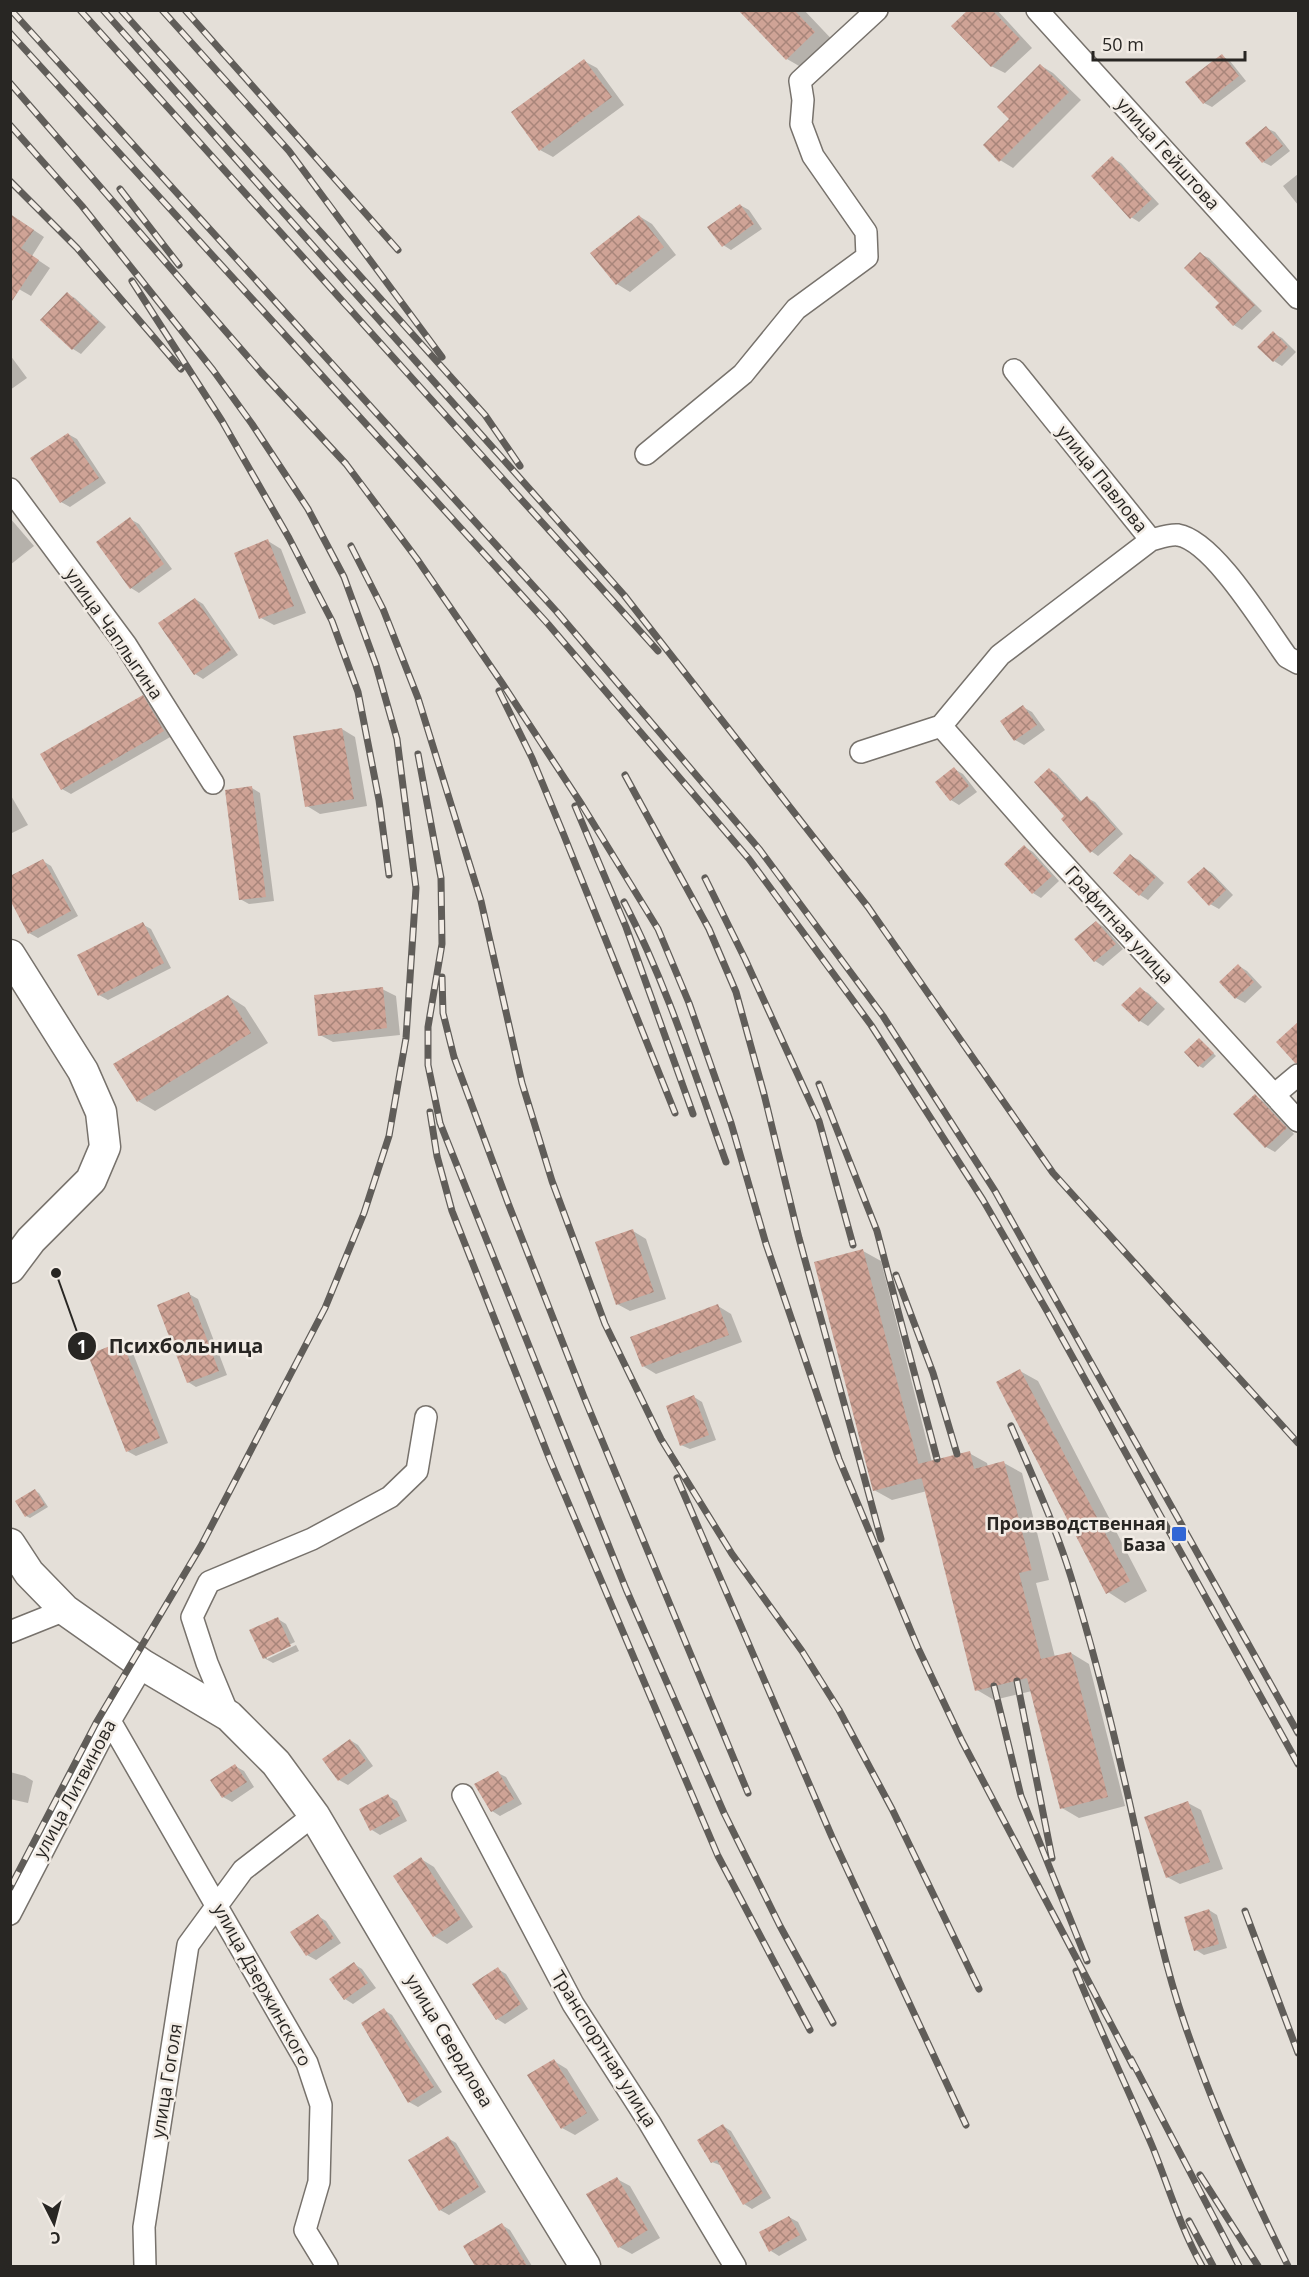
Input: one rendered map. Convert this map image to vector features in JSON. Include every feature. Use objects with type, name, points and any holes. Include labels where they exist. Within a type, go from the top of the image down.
[{"type":"street","points":[[646,454],[743,375],[796,309],[867,257],[866,232],[813,156],[801,124],[803,100],[800,81],[878,10]]},
{"type":"street","name":"улица Гейштова","points":[[1037,10],[1299,298]]},
{"type":"street","name":"улица Павлова","points":[[1014,370],[1151,540],[1177,535],[1194,541],[1229,576],[1287,657],[1299,663]]},
{"type":"street","name":"улица Чаплыгина","points":[[10,489],[126,645],[213,783]]},
{"type":"street","points":[[861,752],[941,726],[1000,655],[1151,540]]},
{"type":"street","name":"Графитная улица","points":[[941,726],[1053,853],[1299,1121]]},
{"type":"street","points":[[10,955],[83,1071],[100,1112],[105,1147],[91,1180],[31,1240],[10,1268]]},
{"type":"street","points":[[1274,1095],[1299,1075]]},
{"type":"street","points":[[229,1716],[207,1663],[192,1617],[209,1582],[312,1539],[390,1497],[417,1471],[426,1418]]},
{"type":"street","name":"улица Свердлова","points":[[10,1544],[29,1573],[65,1610],[143,1665],[229,1716],[276,1763],[314,1815],[459,2060],[585,2266]]},
{"type":"street","points":[[10,1632],[65,1610]]},
{"type":"street","name":"улица Литвинова","points":[[10,1914],[110,1720],[143,1665]]},
{"type":"street","name":"улица Дзержинского","points":[[110,1720],[218,1904],[307,2063],[321,2105],[320,2182],[305,2230],[327,2266]]},
{"type":"street","name":"Транспортная улица","points":[[463,1796],[573,2004],[649,2122],[735,2266]]},
{"type":"street","name":"улица Гоголя","points":[[145,2266],[144,2227],[188,1945],[243,1870],[314,1815]]},
{"type":"building","points":[[738,10],[794,10],[815,32],[786,60]]},
{"type":"building","points":[[968,10],[992,10],[1020,39],[991,67],[951,26]]},
{"type":"building","points":[[1222,54],[1239,76],[1203,104],[1185,82]]},
{"type":"building","points":[[584,59],[612,97],[539,151],[511,112]]},
{"type":"building","points":[[1040,64],[1069,92],[999,162],[983,145],[1009,119],[997,107]]},
{"type":"building","points":[[1266,126],[1283,146],[1262,163],[1245,143]]},
{"type":"building","points":[[1112,156],[1152,199],[1130,219],[1091,176]]},
{"type":"building","points":[[740,204],[754,224],[722,247],[707,227]]},
{"type":"building","points":[[10,214],[34,230],[21,248],[39,260],[10,304]]},
{"type":"building","points":[[639,215],[664,247],[616,285],[590,253]]},
{"type":"building","points":[[1200,252],[1255,305],[1233,326],[1215,307],[1219,303],[1184,268]]},
{"type":"building","points":[[67,292],[99,322],[72,350],[40,320]]},
{"type":"building","points":[[1273,331],[1288,347],[1273,362],[1257,347]]},
{"type":"building","points":[[68,433],[99,478],[60,503],[30,458]]},
{"type":"building","points":[[130,517],[164,564],[130,589],[96,542]]},
{"type":"building","points":[[268,539],[294,606],[259,619],[234,553]]},
{"type":"building","points":[[195,598],[231,650],[194,675],[158,623]]},
{"type":"building","points":[[143,695],[164,731],[61,790],[40,754]]},
{"type":"building","points":[[1023,705],[1037,725],[1014,741],[1000,721]]},
{"type":"building","points":[[342,728],[354,799],[305,807],[293,736]]},
{"type":"building","points":[[954,767],[969,786],[950,801],[935,782]]},
{"type":"building","points":[[1049,768],[1080,802],[1087,796],[1116,829],[1090,853],[1061,819],[1064,816],[1034,782]]},
{"type":"building","points":[[252,786],[266,897],[239,900],[225,790]]},
{"type":"building","points":[[1024,845],[1052,876],[1032,894],[1004,864]]},
{"type":"building","points":[[1130,854],[1156,877],[1139,896],[1113,873]]},
{"type":"building","points":[[43,859],[71,911],[28,934],[10,900],[10,876]]},
{"type":"building","points":[[1204,867],[1226,890],[1209,906],[1187,882]]},
{"type":"building","points":[[1096,921],[1116,944],[1094,962],[1074,939]]},
{"type":"building","points":[[143,922],[164,963],[98,996],[77,955]]},
{"type":"building","points":[[1238,964],[1254,982],[1235,999],[1219,982]]},
{"type":"building","points":[[383,987],[387,1028],[318,1036],[314,995]]},
{"type":"building","points":[[1140,987],[1157,1003],[1139,1022],[1121,1005]]},
{"type":"building","points":[[228,995],[251,1033],[137,1102],[113,1064]]},
{"type":"building","points":[[1299,1021],[1299,1063],[1295,1063],[1276,1042]]},
{"type":"building","points":[[1199,1038],[1214,1053],[1198,1067],[1184,1052]]},
{"type":"building","points":[[1255,1094],[1287,1128],[1265,1148],[1233,1114]]},
{"type":"building","points":[[633,1229],[654,1292],[616,1305],[595,1242]]},
{"type":"building","points":[[863,1249],[922,1478],[873,1491],[814,1262]]},
{"type":"building","points":[[189,1292],[219,1371],[187,1383],[157,1305]]},
{"type":"building","points":[[718,1304],[729,1335],[642,1367],[630,1337]]},
{"type":"building","points":[[122,1341],[160,1438],[126,1452],[88,1355]]},
{"type":"building","points":[[1020,1369],[1130,1581],[1106,1594],[996,1382]]},
{"type":"building","points":[[694,1395],[709,1435],[680,1446],[666,1406]]},
{"type":"building","points":[[970,1451],[974,1469],[1004,1461],[1032,1570],[1019,1573],[1041,1659],[1071,1652],[1108,1797],[1060,1809],[1027,1678],[975,1691],[918,1464]]},
{"type":"building","points":[[35,1489],[45,1505],[25,1517],[15,1501]]},
{"type":"building","points":[[278,1617],[291,1646],[263,1659],[249,1630]]},
{"type":"building","points":[[350,1739],[366,1761],[338,1781],[322,1759]]},
{"type":"building","points":[[235,1764],[247,1782],[222,1798],[210,1780]]},
{"type":"building","points":[[498,1771],[514,1799],[491,1812],[474,1784]]},
{"type":"building","points":[[388,1794],[400,1816],[370,1831],[359,1809]]},
{"type":"building","points":[[1188,1801],[1210,1862],[1166,1878],[1144,1817]]},
{"type":"building","points":[[421,1857],[461,1919],[433,1937],[393,1876]]},
{"type":"building","points":[[1209,1909],[1219,1944],[1194,1951],[1184,1917]]},
{"type":"building","points":[[318,1914],[334,1938],[306,1956],[290,1932]]},
{"type":"building","points":[[354,1962],[368,1983],[344,2000],[329,1979]]},
{"type":"building","points":[[498,1967],[521,2004],[496,2020],[472,1984]]},
{"type":"building","points":[[384,2008],[434,2087],[408,2103],[361,2023]]},
{"type":"building","points":[[554,2059],[587,2113],[561,2129],[527,2075]]},
{"type":"building","points":[[723,2124],[763,2193],[743,2205],[717,2160],[711,2163],[697,2140]]},
{"type":"building","points":[[448,2136],[479,2187],[439,2211],[408,2160]]},
{"type":"building","points":[[617,2177],[648,2230],[618,2248],[586,2194]]},
{"type":"building","points":[[789,2216],[800,2235],[769,2252],[759,2232]]},
{"type":"building","points":[[502,2223],[527,2266],[475,2266],[463,2246]]},
{"type":"railway","points":[[11,10],[557,612],[760,850],[883,1016],[995,1191],[1298,1733]]},
{"type":"railway","points":[[80,10],[658,651]]},
{"type":"railway","points":[[103,10],[624,595],[868,907],[1053,1173],[1298,1443]]},
{"type":"railway","points":[[121,10],[485,415],[520,466]]},
{"type":"railway","points":[[162,10],[289,151],[442,357]]},
{"type":"railway","points":[[185,10],[398,250]]},
{"type":"railway","points":[[10,33],[548,624],[749,859],[871,1025],[983,1200],[1298,1764]]},
{"type":"railway","points":[[10,83],[261,372],[346,464],[417,559],[502,683],[582,805],[658,929],[689,1003],[731,1123],[766,1244],[839,1459],[918,1648],[962,1741],[1133,2066]]},
{"type":"railway","points":[[10,125],[82,206],[213,370],[308,509],[344,577],[376,665],[397,739],[416,888],[406,1038],[389,1136],[364,1213],[325,1308],[201,1546],[96,1723],[10,1888]]},
{"type":"railway","points":[[10,181],[77,248],[181,369]]},
{"type":"railway","points":[[120,189],[179,265]]},
{"type":"railway","points":[[132,281],[222,421],[289,538],[332,621],[358,692],[379,800],[389,875]]},
{"type":"railway","points":[[351,546],[383,609],[418,698],[481,901],[522,1083],[552,1181],[605,1324],[661,1439],[732,1554],[802,1651],[839,1710],[892,1809],[979,1989]]},
{"type":"railway","points":[[499,691],[532,758],[675,1113]]},
{"type":"railway","points":[[418,754],[441,878],[442,944],[428,1027],[428,1065],[440,1123],[626,1589],[724,1813],[780,1926],[833,2023]]},
{"type":"railway","points":[[625,775],[709,929],[736,992],[764,1094],[799,1238],[881,1539]]},
{"type":"railway","points":[[575,806],[626,927],[693,1114]]},
{"type":"railway","points":[[705,878],[745,959],[819,1121],[853,1245]]},
{"type":"railway","points":[[624,902],[667,997],[726,1162]]},
{"type":"railway","points":[[442,977],[443,1013],[454,1057],[508,1203],[584,1397],[748,1793]]},
{"type":"railway","points":[[819,1084],[877,1231],[937,1459]]},
{"type":"railway","points":[[430,1112],[437,1156],[452,1211],[550,1460],[718,1856],[810,2030]]},
{"type":"railway","points":[[896,1275],[933,1373],[957,1454]]},
{"type":"railway","points":[[1011,1426],[1051,1519],[1078,1601],[1111,1725],[1158,1932],[1185,2025],[1232,2147],[1288,2266]]},
{"type":"railway","points":[[677,1478],[832,1837],[966,2125]]},
{"type":"railway","points":[[1017,1681],[1052,1858]]},
{"type":"railway","points":[[994,1686],[1021,1796],[1087,1961]]},
{"type":"railway","points":[[1245,1911],[1298,2053]]},
{"type":"railway","points":[[1076,1971],[1153,2148],[1181,2223],[1202,2266]]},
{"type":"railway","points":[[1131,2059],[1239,2266]]},
{"type":"railway","points":[[1200,2175],[1258,2266]]},
{"type":"railway","points":[[1189,2221],[1213,2266]]},
{"type":"place","name":"Психбольница","points":[[56,1273]]},
{"type":"place","name":"Производственная База","points":[[1179,1534]]}]
